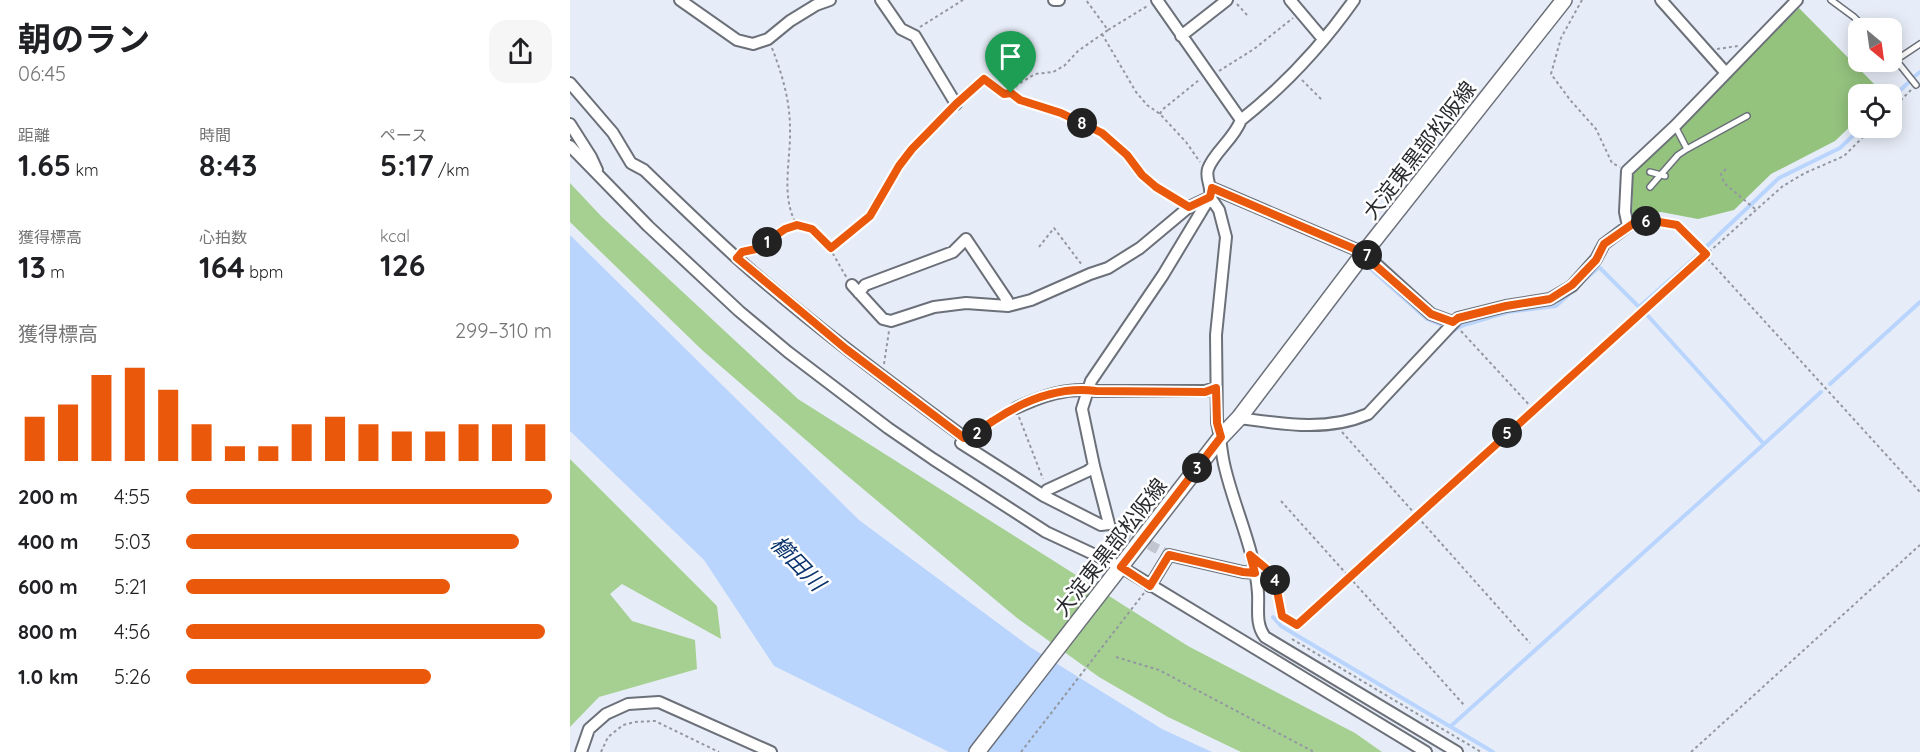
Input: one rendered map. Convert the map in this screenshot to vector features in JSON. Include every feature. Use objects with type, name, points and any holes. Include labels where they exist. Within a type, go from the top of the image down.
[{"type":"main road","name":"大淀東黒部松阪線","points":[[977,752],[1221,437],[1239,418],[1361,257],[1564,0]]},
{"type":"street","points":[[680,0],[737,40],[753,44],[768,39],[790,21],[816,5],[830,0]]},
{"type":"street","points":[[881,0],[901,29],[915,36],[956,104]]},
{"type":"street","points":[[1054,0],[1059,0]]},
{"type":"street","points":[[1181,36],[1227,0]]},
{"type":"street","points":[[1290,0],[1323,39]]},
{"type":"street","points":[[1354,0],[1333,29],[1296,70],[1241,120],[1237,130],[1209,166],[1206,177],[1219,210],[1226,237],[1216,335],[1217,423],[1224,466],[1261,571],[1258,594],[1259,629],[1265,637],[1457,752]]},
{"type":"street","points":[[1661,0],[1726,73]]},
{"type":"street","points":[[1239,418],[1283,424],[1335,424],[1353,420],[1368,414],[1458,318],[1506,306],[1550,299],[1572,285],[1596,260],[1604,244],[1628,226],[1625,212],[1627,171],[1675,126],[1797,0]]},
{"type":"street","points":[[1154,2],[1241,120]]},
{"type":"street","points":[[570,83],[613,133],[631,163],[644,170],[737,258],[811,321],[964,438],[961,443],[1101,525],[1109,524],[1082,409],[1088,390],[1091,381],[1163,275],[1211,192]]},
{"type":"street","points":[[570,124],[591,157],[602,180]]},
{"type":"street","points":[[570,146],[689,266],[739,311],[788,352],[888,428],[1046,532],[1118,570],[1426,752]]},
{"type":"street","points":[[1211,192],[1361,257],[1375,265],[1431,314],[1453,322]]},
{"type":"street","points":[[1008,306],[1007,300],[966,239],[953,252],[855,289],[883,319],[891,321],[934,306],[966,303],[1008,306],[1031,300],[1108,268],[1140,248],[1189,207],[1211,192]]},
{"type":"street","points":[[1016,408],[1042,396],[1078,388],[1205,392],[1216,388]]},
{"type":"street","points":[[1046,493],[1094,466]]},
{"type":"street","points":[[1148,588],[1169,555],[1243,572],[1261,571]]},
{"type":"street","points":[[581,752],[589,729],[606,714],[628,704],[659,702],[771,752]]},
{"type":"lane","points":[[1831,0],[1855,18]]},
{"type":"lane","points":[[1902,54],[1920,44]]},
{"type":"lane","points":[[1902,68],[1916,85]]},
{"type":"lane","points":[[1650,188],[1678,155],[1746,116]]},
{"type":"lane","points":[[1675,126],[1687,149]]},
{"type":"lane","points":[[1650,172],[1663,175]]},
{"type":"path","points":[[915,36],[915,31],[963,0]]},
{"type":"path","points":[[1086,0],[1108,30]]},
{"type":"path","points":[[1233,0],[1247,15]]},
{"type":"path","points":[[1582,0],[1561,38],[1551,74],[1596,129],[1612,163],[1627,171]]},
{"type":"path","points":[[831,248],[870,216],[899,166],[912,149],[984,79],[1004,94],[1011,93],[1017,85],[1035,74],[1053,72],[1064,66],[1078,51],[1154,2]]},
{"type":"path","points":[[1160,114],[1162,110],[1209,75],[1254,49],[1300,13]]},
{"type":"path","points":[[1102,34],[1136,92],[1186,142],[1203,167],[1206,177]]},
{"type":"path","points":[[768,39],[779,66],[787,96],[790,128],[787,193],[791,216],[797,225]]},
{"type":"path","points":[[1707,49],[1756,44]]},
{"type":"path","points":[[1296,70],[1301,80],[1323,101]]},
{"type":"path","points":[[1902,99],[1916,85]]},
{"type":"path","points":[[1011,93],[1020,100],[1061,113],[1102,133],[1127,155],[1149,181],[1189,207]]},
{"type":"path","points":[[1261,571],[1274,575],[1282,616],[1297,625],[1756,209],[1783,186],[1844,156],[1862,138]]},
{"type":"path","points":[[1726,169],[1721,174],[1724,183],[1756,209]]},
{"type":"path","points":[[1628,226],[1647,220],[1677,225],[1706,254],[1920,492]]},
{"type":"path","points":[[737,258],[742,252],[756,249],[785,229],[797,225],[812,229],[831,248],[855,289]]},
{"type":"path","points":[[1040,247],[1054,228],[1075,258],[1090,274]]},
{"type":"path","points":[[882,377],[890,330],[887,320]]},
{"type":"path","points":[[1462,332],[1533,409]]},
{"type":"path","points":[[964,438],[971,437],[1016,408],[1046,493]]},
{"type":"path","points":[[1335,424],[1530,643]]},
{"type":"path","points":[[1281,501],[1464,705]]},
{"type":"path","points":[[1691,752],[1920,545]]},
{"type":"path","points":[[1021,752],[1148,588]]},
{"type":"path","points":[[1286,637],[1313,650],[1481,752]]},
{"type":"path","points":[[1116,657],[1159,669],[1314,752]]},
{"type":"path","points":[[601,752],[608,737],[623,725],[655,721],[719,752]]},
{"type":"green space","points":[[1799,8],[1848,58],[1848,72],[1862,72],[1874,84],[1848,84],[1848,129],[1835,141],[1771,174],[1734,210],[1698,219],[1661,212],[1632,218],[1633,174]]},
{"type":"green space","points":[[570,183],[602,217],[798,399],[1188,646],[1355,733],[1382,752],[1241,752],[1168,717],[1099,677],[1017,618],[702,350],[570,222]]},
{"type":"green space","points":[[570,459],[717,606],[721,639],[622,584],[610,594],[632,621],[695,640],[697,669],[599,697],[570,727]]},
{"type":"water","name":"櫛田川","points":[[570,235],[859,520],[1030,647],[1162,729],[1212,752],[949,752],[774,666],[704,560],[570,431]]},
{"type":"waterway","points":[[1914,77],[1920,72]]},
{"type":"waterway","points":[[1902,89],[1909,82]]},
{"type":"waterway","points":[[1706,247],[1779,178],[1840,148],[1850,138]]},
{"type":"waterway","points":[[1639,307],[1698,255]]},
{"type":"waterway","points":[[1361,260],[1427,319],[1442,325]]},
{"type":"waterway","points":[[1450,332],[1464,325],[1508,312],[1556,306],[1599,267],[1649,317],[1764,444],[1451,726]]},
{"type":"waterway","points":[[1830,384],[1920,302]]},
{"type":"waterway","points":[[1764,444],[1821,392]]},
{"type":"waterway","points":[[1273,617],[1281,626],[1493,752]]},
{"type":"tunnel","points":[[1109,524],[1169,555]]},
{"type":"route","points":[[984,79],[1004,94],[1011,93],[1020,100],[1061,113],[1102,133],[1127,155],[1142,175],[1156,187],[1189,207],[1210,197],[1212,188],[1364,253],[1431,314],[1453,322],[1458,318],[1506,306],[1550,299],[1572,285],[1596,260],[1604,244],[1634,223],[1647,220],[1677,225],[1706,254],[1297,625],[1282,616],[1274,575],[1250,555],[1255,573],[1169,555],[1150,586],[1121,567],[1221,437],[1217,423],[1216,388],[1205,392],[1096,391],[1078,388],[1042,396],[993,421],[971,437],[964,438],[846,349],[737,258],[742,252],[756,249],[785,229],[797,225],[812,229],[831,248],[870,216],[899,166],[912,149],[984,79]]}]
